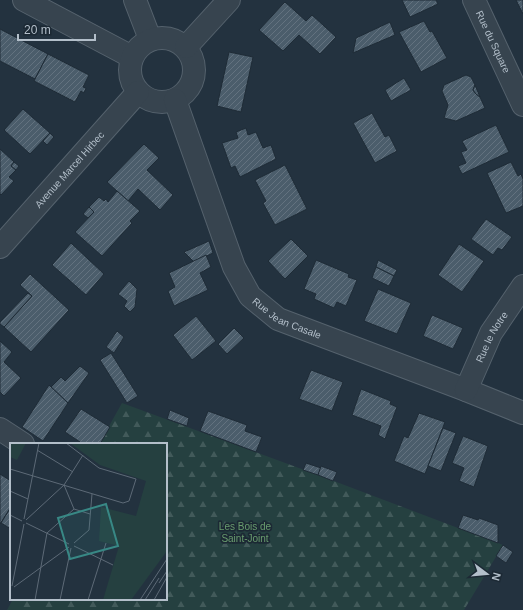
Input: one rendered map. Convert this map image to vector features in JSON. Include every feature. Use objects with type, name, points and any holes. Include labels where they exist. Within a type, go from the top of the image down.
[{"type":"street","points":[[24,0],[132,57]]},
{"type":"street","points":[[135,0],[150,39]]},
{"type":"street","points":[[186,47],[229,0]]},
{"type":"street","name":"Rue du Square","points":[[474,0],[523,105]]},
{"type":"street","points":[[160,37],[178,41],[186,47],[192,56],[195,66],[194,76],[190,86],[184,94],[175,100],[155,102],[138,92],[133,84],[130,75],[132,57],[136,50],[150,39],[160,37]]},
{"type":"street","name":"Avenue Marcel Hirbec","points":[[0,247],[138,92]]},
{"type":"street","name":"Rue Jean Casale","points":[[175,100],[234,267],[250,296],[278,319],[523,413]]},
{"type":"street","name":"Rue le Notre","points":[[466,390],[491,333],[523,286]]},
{"type":"street","points":[[0,429],[21,443]]},
{"type":"green space","name":"Les Bois de Saint-Joint","points":[[122,403],[503,545],[464,610],[7,610],[12,600],[167,600],[167,443],[100,443]]},
{"type":"building","points":[[402,0],[436,0],[438,4],[410,17]]},
{"type":"building","points":[[516,0],[523,0],[523,14]]},
{"type":"building","points":[[285,2],[306,21],[312,15],[336,37],[320,54],[299,35],[283,51],[259,30]]},
{"type":"building","points":[[424,21],[430,32],[432,31],[447,58],[421,72],[399,32]]},
{"type":"building","points":[[390,22],[395,35],[353,53],[356,38]]},
{"type":"building","points":[[0,29],[48,54],[35,79],[0,61]]},
{"type":"building","points":[[229,52],[253,57],[241,112],[217,106]]},
{"type":"building","points":[[48,54],[89,75],[83,87],[86,88],[84,93],[81,91],[75,102],[34,81]]},
{"type":"building","points":[[466,75],[471,77],[475,85],[473,90],[480,97],[485,108],[456,121],[444,118],[448,105],[442,91],[444,85]]},
{"type":"building","points":[[404,78],[411,90],[391,101],[385,90]]},
{"type":"building","points":[[475,85],[480,97],[473,90]]},
{"type":"building","points":[[23,109],[50,133],[30,154],[4,130]]},
{"type":"building","points":[[372,113],[385,137],[389,135],[397,151],[375,163],[353,123]]},
{"type":"building","points":[[496,125],[509,152],[462,174],[458,166],[466,163],[461,152],[467,150],[462,141]]},
{"type":"building","points":[[246,128],[248,135],[256,132],[263,148],[271,145],[276,159],[240,177],[235,166],[231,168],[222,143],[238,138],[236,132]]},
{"type":"building","points":[[50,133],[54,137],[47,145],[43,141]]},
{"type":"building","points":[[144,144],[159,158],[147,170],[173,195],[160,210],[138,189],[128,201],[107,182]]},
{"type":"building","points":[[0,149],[14,162],[11,166],[16,170],[9,177],[14,181],[1,195],[0,194]]},
{"type":"building","points":[[14,162],[19,166],[16,170],[11,166]]},
{"type":"building","points":[[511,162],[518,176],[521,174],[523,179],[523,206],[506,213],[487,173]]},
{"type":"building","points":[[285,165],[307,209],[275,225],[263,203],[266,201],[255,180]]},
{"type":"building","points":[[117,191],[140,211],[130,221],[132,223],[102,256],[75,232],[94,212],[89,207],[99,197],[104,201],[106,199],[108,202]]},
{"type":"building","points":[[89,207],[94,212],[88,218],[83,214]]},
{"type":"building","points":[[486,219],[512,237],[502,250],[498,248],[493,255],[471,239]]},
{"type":"building","points":[[291,239],[308,256],[285,279],[268,261]]},
{"type":"building","points":[[209,241],[213,253],[194,262],[184,252]]},
{"type":"building","points":[[71,243],[104,274],[86,295],[52,265]]},
{"type":"building","points":[[459,244],[484,261],[462,292],[438,275]]},
{"type":"building","points":[[206,255],[211,267],[200,273],[208,290],[174,306],[168,291],[175,287],[169,273]]},
{"type":"building","points":[[316,260],[349,274],[348,277],[357,280],[346,306],[337,302],[334,308],[314,299],[316,294],[304,289]]},
{"type":"building","points":[[378,260],[397,270],[394,276],[376,267]]},
{"type":"building","points":[[376,267],[394,276],[389,286],[372,278]]},
{"type":"building","points":[[30,274],[69,310],[31,352],[4,327],[32,296],[20,285]]},
{"type":"building","points":[[129,281],[137,289],[135,307],[130,312],[124,306],[127,301],[118,294]]},
{"type":"building","points":[[378,289],[411,303],[397,334],[364,321]]},
{"type":"building","points":[[28,293],[32,296],[4,327],[0,324],[0,322]]},
{"type":"building","points":[[432,315],[463,328],[453,349],[423,336]]},
{"type":"building","points":[[196,316],[216,341],[192,360],[173,335]]},
{"type":"building","points":[[234,328],[244,338],[227,354],[218,344]]},
{"type":"building","points":[[117,331],[124,337],[114,353],[106,347]]},
{"type":"building","points":[[0,341],[12,352],[4,362],[21,378],[4,396],[0,392]]},
{"type":"building","points":[[111,353],[138,396],[127,403],[100,360]]},
{"type":"building","points":[[80,366],[89,373],[68,403],[51,387],[61,377],[65,381]]},
{"type":"building","points":[[311,370],[343,382],[332,411],[299,399]]},
{"type":"building","points":[[49,385],[68,403],[43,441],[22,427]]},
{"type":"building","points":[[361,389],[391,401],[390,404],[397,407],[385,439],[378,435],[381,426],[352,415]]},
{"type":"building","points":[[81,409],[110,427],[101,443],[82,443],[65,432]]},
{"type":"building","points":[[170,410],[189,418],[187,426],[167,419]]},
{"type":"building","points":[[208,411],[247,425],[245,431],[262,437],[256,452],[200,431]]},
{"type":"building","points":[[419,413],[445,422],[425,474],[394,461],[404,436],[408,438]]},
{"type":"building","points":[[443,428],[456,433],[441,471],[428,466]]},
{"type":"building","points":[[463,436],[488,446],[474,487],[459,481],[464,468],[452,463]]},
{"type":"building","points":[[306,463],[321,468],[318,475],[303,470]]},
{"type":"building","points":[[321,466],[337,472],[333,481],[318,475]]},
{"type":"building","points":[[0,474],[10,480],[10,509],[0,524]]},
{"type":"building","points":[[10,509],[10,528],[1,523]]},
{"type":"building","points":[[463,515],[478,520],[479,518],[498,525],[498,543],[458,528]]},
{"type":"building","points":[[503,545],[513,552],[506,563],[496,556]]}]
